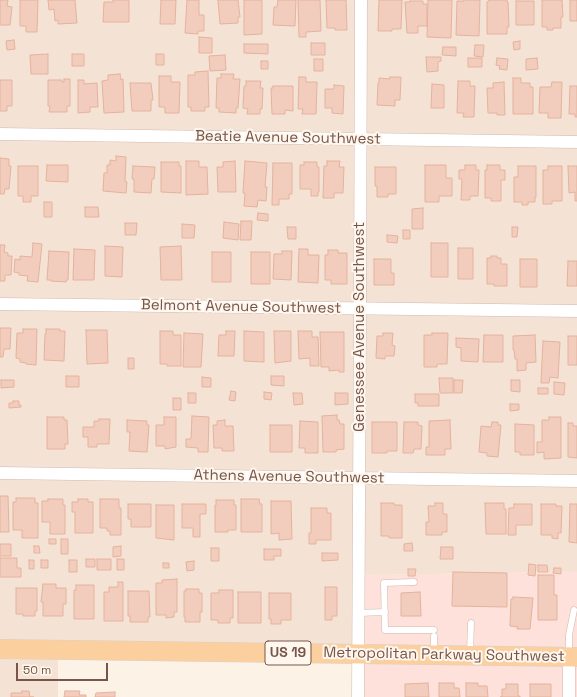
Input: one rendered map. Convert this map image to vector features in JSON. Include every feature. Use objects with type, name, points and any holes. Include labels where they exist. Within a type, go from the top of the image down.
[{"type":"main road","name":"Metropolitan Parkway Southwest","points":[[0,649],[573,657]]},
{"type":"street","name":"Genessee Avenue Southwest","points":[[358,697],[361,0]]},
{"type":"street","name":"Beatie Avenue Southwest","points":[[0,134],[577,142]]},
{"type":"street","name":"Belmont Avenue Southwest","points":[[0,304],[577,311]]},
{"type":"street","name":"Athens Avenue Southwest","points":[[0,473],[577,481]]},
{"type":"street","points":[[569,697],[573,657]]},
{"type":"lane","points":[[414,582],[384,583],[385,630],[434,633],[434,655]]},
{"type":"lane","points":[[573,657],[569,635],[574,610]]},
{"type":"lane","points":[[358,613],[384,612]]},
{"type":"lane","points":[[470,656],[471,623]]},
{"type":"shaded area","points":[[0,0],[577,0],[577,572],[356,575],[355,651],[58,648],[58,697],[0,697]]},
{"type":"shaded area","points":[[577,572],[577,697],[356,697],[355,575]]},
{"type":"building","points":[[0,0],[8,0],[7,6],[12,7],[10,25],[0,25]]},
{"type":"building","points":[[20,0],[38,0],[37,32],[26,32],[26,26],[20,26]]},
{"type":"building","points":[[48,0],[75,0],[77,23],[58,24],[58,20],[55,21],[54,9],[49,10]]},
{"type":"building","points":[[113,0],[129,0],[129,22],[103,22],[104,2],[113,2]]},
{"type":"building","points":[[161,0],[176,0],[175,24],[160,24]]},
{"type":"building","points":[[187,0],[199,0],[199,15],[204,15],[204,31],[198,31],[198,34],[185,33]]},
{"type":"building","points":[[218,0],[238,0],[240,17],[238,17],[238,23],[220,24]]},
{"type":"building","points":[[244,0],[262,0],[262,34],[244,35]]},
{"type":"building","points":[[278,0],[296,0],[295,26],[273,25],[274,7],[277,7]]},
{"type":"building","points":[[298,0],[320,0],[321,31],[306,32],[306,37],[299,37]]},
{"type":"building","points":[[326,0],[346,0],[347,30],[327,28]]},
{"type":"building","points":[[379,0],[402,0],[401,29],[392,29],[392,31],[378,31]]},
{"type":"building","points":[[428,0],[452,0],[451,38],[427,37]]},
{"type":"building","points":[[480,0],[479,36],[456,35],[457,1]]},
{"type":"building","points":[[489,0],[507,0],[509,27],[507,27],[507,34],[487,34],[487,2]]},
{"type":"building","points":[[542,0],[562,0],[563,17],[561,17],[561,28],[547,30],[547,27],[542,27]]},
{"type":"building","points":[[570,0],[577,0],[577,21],[570,21]]},
{"type":"building","points":[[423,1],[423,4],[427,4],[427,26],[418,26],[418,33],[407,33],[405,2]]},
{"type":"building","points":[[516,1],[534,1],[534,25],[516,25]]},
{"type":"building","points":[[199,37],[212,38],[212,53],[199,53]]},
{"type":"building","points":[[14,40],[15,49],[7,50],[6,41]]},
{"type":"building","points":[[520,41],[520,49],[514,50],[513,42]]},
{"type":"building","points":[[311,43],[325,43],[325,55],[311,55]]},
{"type":"building","points":[[244,44],[268,44],[268,54],[244,53]]},
{"type":"building","points":[[475,45],[484,45],[483,57],[474,56]]},
{"type":"building","points":[[443,47],[456,47],[456,56],[442,55]]},
{"type":"building","points":[[48,54],[48,74],[31,74],[30,55]]},
{"type":"building","points":[[72,54],[84,54],[84,66],[72,66]]},
{"type":"building","points":[[156,54],[164,54],[164,65],[156,65]]},
{"type":"building","points":[[225,55],[226,70],[210,71],[209,56]]},
{"type":"building","points":[[426,57],[441,57],[441,61],[438,62],[438,71],[427,72]]},
{"type":"building","points":[[468,58],[482,58],[482,67],[468,67]]},
{"type":"building","points":[[497,58],[508,59],[507,70],[499,69],[500,66],[496,65]]},
{"type":"building","points":[[537,58],[538,69],[526,70],[526,59]]},
{"type":"building","points":[[314,59],[323,59],[323,71],[314,71]]},
{"type":"building","points":[[261,61],[268,61],[268,69],[261,69]]},
{"type":"building","points":[[208,71],[209,107],[205,107],[205,111],[191,111],[191,107],[188,107],[188,75],[195,75],[195,72]]},
{"type":"building","points":[[120,74],[121,80],[123,79],[124,112],[104,113],[102,81],[108,80],[108,75]]},
{"type":"building","points":[[221,74],[234,74],[233,79],[240,79],[238,108],[236,108],[236,113],[219,112],[219,108],[216,108],[217,78],[221,78]]},
{"type":"building","points":[[159,76],[171,76],[171,82],[180,82],[179,113],[165,113],[165,107],[159,107]]},
{"type":"building","points":[[299,77],[306,77],[306,82],[317,82],[316,114],[302,114],[303,109],[298,109]]},
{"type":"building","points":[[390,77],[401,77],[400,100],[395,100],[395,106],[377,105],[379,78],[390,79]]},
{"type":"building","points":[[513,78],[521,78],[521,83],[530,83],[530,87],[533,87],[533,114],[513,114]]},
{"type":"building","points":[[64,79],[70,79],[70,106],[67,106],[67,112],[49,112],[48,80],[62,80],[62,82],[64,82]]},
{"type":"building","points":[[0,80],[12,80],[12,106],[7,106],[7,111],[0,111]]},
{"type":"building","points":[[78,80],[84,80],[84,84],[97,83],[98,107],[90,107],[90,112],[78,113]]},
{"type":"building","points":[[246,81],[261,81],[260,88],[263,88],[262,109],[260,109],[260,114],[247,114],[248,109],[243,108],[244,86],[246,86]]},
{"type":"building","points":[[458,81],[470,81],[470,86],[475,86],[474,117],[463,117],[464,113],[457,113]]},
{"type":"building","points":[[504,82],[505,115],[488,113],[487,88],[493,88],[493,83]]},
{"type":"building","points":[[552,82],[562,82],[561,118],[548,118],[548,113],[539,113],[540,87],[551,87]]},
{"type":"building","points":[[130,83],[151,83],[153,100],[151,100],[151,111],[132,111]]},
{"type":"building","points":[[432,84],[444,85],[444,108],[431,108]]},
{"type":"building","points":[[334,85],[344,86],[343,114],[332,113],[332,108],[325,108],[325,89],[334,89]]},
{"type":"building","points":[[273,86],[293,86],[293,111],[285,110],[285,114],[272,114],[271,88],[273,88]]},
{"type":"building","points":[[570,86],[577,86],[577,117],[575,117],[575,114],[569,114]]},
{"type":"building","points":[[116,156],[126,157],[126,193],[103,191],[104,173],[107,173],[107,165],[110,165],[110,160],[116,161]]},
{"type":"building","points":[[0,158],[9,159],[9,166],[11,166],[9,189],[5,189],[4,194],[0,194]]},
{"type":"building","points":[[186,161],[199,161],[199,167],[207,167],[208,194],[186,195]]},
{"type":"building","points":[[235,161],[236,192],[218,192],[217,167],[223,167],[223,162]]},
{"type":"building","points":[[245,161],[267,163],[265,187],[267,187],[266,201],[258,200],[257,207],[244,206],[245,193],[243,193]]},
{"type":"building","points":[[327,161],[340,161],[339,167],[344,167],[343,193],[334,193],[334,198],[323,198],[324,166],[327,166]]},
{"type":"building","points":[[161,162],[179,162],[179,166],[181,166],[181,193],[161,192]]},
{"type":"building","points":[[304,162],[317,162],[317,167],[319,167],[318,196],[311,196],[311,189],[300,189],[300,165],[304,165]]},
{"type":"building","points":[[273,163],[292,163],[292,194],[289,194],[289,199],[279,199],[279,205],[272,205]]},
{"type":"building","points":[[47,165],[68,165],[68,182],[46,181]]},
{"type":"building","points":[[425,165],[446,165],[446,178],[452,178],[452,196],[439,196],[439,202],[425,202]]},
{"type":"building","points":[[465,165],[476,165],[476,170],[479,170],[478,196],[470,196],[470,200],[461,200],[462,179],[459,179],[459,170],[465,170]]},
{"type":"building","points":[[487,165],[500,165],[500,170],[505,170],[505,180],[501,180],[501,201],[491,201],[491,198],[485,198],[485,170],[487,170]]},
{"type":"building","points":[[18,166],[38,166],[38,196],[31,196],[31,202],[23,202],[23,196],[18,196]]},
{"type":"building","points":[[133,166],[155,167],[151,193],[134,192],[134,179],[132,179]]},
{"type":"building","points":[[518,166],[536,166],[535,202],[528,202],[528,205],[522,205],[522,202],[514,202],[514,177],[518,177]]},
{"type":"building","points":[[548,166],[562,166],[562,201],[552,201],[552,204],[543,204],[543,170],[548,170]]},
{"type":"building","points":[[568,166],[577,166],[577,201],[575,201],[575,192],[569,193]]},
{"type":"building","points":[[375,167],[396,167],[396,194],[388,194],[388,197],[377,197],[377,186],[375,186]]},
{"type":"building","points":[[44,202],[52,202],[52,217],[44,217]]},
{"type":"building","points":[[85,207],[98,207],[99,217],[85,217]]},
{"type":"building","points":[[423,208],[423,229],[412,229],[412,209]]},
{"type":"building","points":[[258,213],[268,214],[268,221],[257,220]]},
{"type":"building","points":[[241,221],[252,221],[251,240],[240,240]]},
{"type":"building","points":[[224,222],[239,224],[238,240],[223,238]]},
{"type":"building","points":[[125,223],[137,223],[136,235],[125,235]]},
{"type":"building","points":[[182,224],[195,225],[194,238],[182,238]]},
{"type":"building","points":[[287,227],[296,227],[296,239],[288,239]]},
{"type":"building","points":[[512,227],[518,227],[517,237],[512,237]]},
{"type":"building","points":[[403,230],[410,230],[410,239],[403,239]]},
{"type":"building","points":[[387,235],[398,236],[397,243],[387,242]]},
{"type":"building","points":[[33,243],[42,244],[38,282],[27,281],[28,276],[19,275],[19,273],[14,272],[15,259],[20,260],[20,256],[32,257]]},
{"type":"building","points":[[431,243],[448,243],[448,277],[431,277]]},
{"type":"building","points":[[0,245],[5,245],[4,252],[8,253],[8,256],[12,256],[11,275],[5,275],[5,281],[0,281]]},
{"type":"building","points":[[105,246],[123,247],[122,277],[105,276]]},
{"type":"building","points":[[181,246],[182,280],[161,280],[160,247]]},
{"type":"building","points":[[458,248],[473,248],[473,279],[458,279]]},
{"type":"building","points":[[74,249],[95,250],[94,280],[73,280]]},
{"type":"building","points":[[299,249],[308,249],[308,255],[319,255],[318,283],[298,282]]},
{"type":"building","points":[[328,250],[338,250],[338,253],[347,253],[347,284],[331,284],[331,280],[325,280],[325,255],[328,255]]},
{"type":"building","points":[[49,251],[69,252],[68,280],[66,280],[66,282],[47,280]]},
{"type":"building","points":[[282,251],[292,251],[291,280],[273,279],[274,254],[282,254]]},
{"type":"building","points":[[212,252],[231,252],[231,282],[212,282]]},
{"type":"building","points":[[251,252],[270,252],[270,284],[251,284]]},
{"type":"building","points":[[491,256],[501,258],[501,264],[507,264],[507,286],[494,286],[494,284],[487,284],[487,258],[491,258]]},
{"type":"building","points":[[374,259],[391,259],[391,273],[394,273],[394,285],[374,285]]},
{"type":"building","points":[[520,259],[537,259],[537,287],[520,287]]},
{"type":"building","points":[[568,261],[577,261],[577,286],[567,286]]},
{"type":"building","points":[[0,328],[11,328],[10,349],[4,349],[3,357],[0,357]]},
{"type":"building","points":[[23,329],[37,329],[36,365],[20,362],[20,359],[16,358],[17,333],[23,333]]},
{"type":"building","points":[[46,329],[60,329],[60,331],[65,331],[64,361],[44,360]]},
{"type":"building","points":[[86,330],[107,330],[108,363],[87,364]]},
{"type":"building","points":[[160,331],[173,331],[173,335],[181,335],[181,366],[167,366],[167,364],[160,364]]},
{"type":"building","points":[[226,331],[235,331],[234,356],[218,356],[219,335],[226,335]]},
{"type":"building","points":[[244,331],[264,332],[264,362],[244,361]]},
{"type":"building","points":[[274,331],[291,331],[291,361],[275,363]]},
{"type":"building","points":[[298,331],[312,331],[312,337],[318,337],[319,366],[310,366],[310,358],[299,359]]},
{"type":"building","points":[[320,332],[344,332],[344,372],[339,372],[339,370],[329,371],[329,367],[321,367]]},
{"type":"building","points":[[184,333],[203,334],[201,367],[183,367]]},
{"type":"building","points":[[383,333],[393,333],[392,345],[395,346],[394,356],[385,356],[385,359],[376,358],[377,336],[383,336]]},
{"type":"building","points":[[432,333],[448,333],[447,364],[437,364],[437,367],[424,367],[424,335],[432,335]]},
{"type":"building","points":[[484,335],[503,335],[503,362],[483,362]]},
{"type":"building","points":[[535,335],[536,362],[526,363],[526,370],[517,371],[517,359],[515,359],[513,350],[513,336]]},
{"type":"building","points":[[568,336],[577,336],[577,365],[568,365]]},
{"type":"building","points":[[456,338],[479,339],[478,362],[461,361],[461,348],[456,347]]},
{"type":"building","points":[[543,341],[560,342],[558,378],[550,377],[549,383],[541,383]]},
{"type":"building","points":[[128,358],[134,358],[134,369],[128,369]]},
{"type":"building","points":[[66,376],[79,376],[79,387],[66,387]]},
{"type":"building","points":[[271,376],[284,376],[284,386],[271,385]]},
{"type":"building","points":[[202,377],[211,378],[211,387],[202,387]]},
{"type":"building","points":[[439,378],[453,378],[453,393],[440,393]]},
{"type":"building","points":[[1,380],[14,380],[14,387],[1,388]]},
{"type":"building","points":[[454,380],[463,380],[462,393],[454,393]]},
{"type":"building","points":[[511,380],[520,380],[520,392],[511,391]]},
{"type":"building","points":[[554,382],[565,383],[564,395],[554,394]]},
{"type":"building","points":[[538,388],[548,388],[548,394],[538,394]]},
{"type":"building","points":[[231,391],[236,392],[235,401],[229,400]]},
{"type":"building","points":[[264,392],[272,393],[271,400],[264,399]]},
{"type":"building","points":[[188,393],[196,393],[196,403],[188,403]]},
{"type":"building","points":[[293,393],[302,393],[303,404],[294,405]]},
{"type":"building","points":[[335,393],[348,393],[348,404],[335,405]]},
{"type":"building","points":[[415,394],[439,394],[439,406],[418,406],[418,403],[415,403]]},
{"type":"building","points":[[173,398],[181,398],[181,410],[173,410]]},
{"type":"building","points":[[13,401],[19,401],[19,405],[21,405],[21,407],[9,408],[9,403],[13,403]]},
{"type":"building","points":[[510,404],[519,404],[519,410],[510,411]]},
{"type":"building","points":[[337,415],[337,420],[339,420],[340,424],[344,424],[344,449],[336,450],[336,452],[323,452],[322,416]]},
{"type":"building","points":[[192,416],[209,417],[208,452],[198,452],[198,448],[186,447],[186,439],[191,439]]},
{"type":"building","points":[[47,417],[64,417],[64,420],[67,420],[68,444],[65,444],[65,449],[47,449]]},
{"type":"building","points":[[164,417],[176,417],[176,447],[165,449],[165,446],[156,446],[156,425],[164,425]]},
{"type":"building","points":[[549,417],[561,417],[561,458],[544,459],[544,452],[537,453],[537,442],[542,442],[542,420],[549,420]]},
{"type":"building","points":[[99,419],[110,419],[109,444],[97,444],[97,447],[88,447],[88,437],[83,437],[83,427],[94,427],[94,421],[99,421]]},
{"type":"building","points":[[127,420],[147,421],[147,425],[149,425],[147,452],[129,451],[130,432],[127,432]]},
{"type":"building","points":[[225,420],[225,426],[233,426],[234,451],[222,451],[222,448],[214,448],[213,425],[217,425],[217,421]]},
{"type":"building","points":[[450,420],[451,449],[445,449],[445,455],[426,455],[426,447],[429,447],[429,421]]},
{"type":"building","points":[[300,421],[318,422],[318,453],[305,453],[305,448],[299,448]]},
{"type":"building","points":[[372,422],[397,422],[397,451],[372,453]]},
{"type":"building","points":[[404,422],[418,422],[418,425],[422,426],[421,449],[414,449],[413,453],[403,453]]},
{"type":"building","points":[[492,422],[498,422],[498,425],[501,425],[498,457],[487,456],[487,453],[479,452],[481,426],[491,427]]},
{"type":"building","points":[[568,423],[573,423],[573,426],[577,426],[577,458],[568,457]]},
{"type":"building","points":[[515,424],[534,425],[534,455],[520,455],[520,452],[515,452]]},
{"type":"building","points":[[270,425],[292,425],[292,452],[270,452]]},
{"type":"building","points":[[0,496],[8,496],[9,532],[0,532]]},
{"type":"building","points":[[16,498],[35,498],[35,503],[38,503],[38,538],[22,538],[22,530],[13,530],[13,502],[16,502]]},
{"type":"building","points":[[48,499],[63,499],[63,505],[65,505],[65,534],[50,534],[50,522],[42,522],[42,501],[48,501]]},
{"type":"building","points":[[78,499],[88,499],[88,502],[93,502],[93,533],[75,533],[75,512],[72,512],[72,502],[78,502]]},
{"type":"building","points":[[100,499],[119,499],[119,508],[121,508],[121,535],[110,535],[110,531],[107,531],[107,528],[100,528]]},
{"type":"building","points":[[241,499],[259,499],[260,504],[262,504],[262,532],[241,532]]},
{"type":"building","points":[[216,500],[234,500],[234,505],[236,505],[236,530],[228,530],[228,532],[215,532]]},
{"type":"building","points":[[271,501],[291,501],[292,539],[279,540],[279,533],[271,534]]},
{"type":"building","points":[[381,503],[394,503],[394,505],[402,505],[402,538],[389,538],[389,536],[381,536]]},
{"type":"building","points":[[435,503],[443,503],[443,514],[447,514],[447,532],[442,532],[442,535],[426,535],[426,522],[429,522],[428,506],[435,506]]},
{"type":"building","points":[[485,503],[504,503],[504,509],[506,509],[506,534],[486,534]]},
{"type":"building","points":[[128,504],[151,504],[151,527],[131,527],[131,519],[128,519]]},
{"type":"building","points":[[182,504],[206,504],[206,514],[200,514],[200,537],[193,537],[193,528],[182,528]]},
{"type":"building","points":[[514,504],[532,504],[532,525],[516,525],[516,535],[508,535],[509,508],[514,508]]},
{"type":"building","points":[[541,504],[556,504],[556,506],[562,506],[561,533],[558,533],[558,539],[552,538],[552,535],[541,535]]},
{"type":"building","points":[[570,504],[577,504],[577,543],[569,542]]},
{"type":"building","points":[[156,505],[174,505],[174,540],[156,538]]},
{"type":"building","points":[[311,508],[327,508],[327,513],[331,513],[331,540],[316,540],[316,544],[309,544],[309,533],[311,533]]},
{"type":"building","points":[[49,539],[56,539],[56,544],[49,544]]},
{"type":"building","points":[[61,539],[68,539],[68,554],[61,554]]},
{"type":"building","points":[[412,543],[413,551],[404,551],[404,544]]},
{"type":"building","points":[[0,544],[11,544],[11,556],[0,556]]},
{"type":"building","points":[[34,546],[39,546],[40,553],[34,553]]},
{"type":"building","points":[[121,546],[121,556],[113,557],[113,547]]},
{"type":"building","points":[[441,547],[453,547],[453,559],[440,559]]},
{"type":"building","points":[[211,548],[219,548],[219,561],[211,561]]},
{"type":"building","points":[[264,549],[281,549],[281,556],[274,556],[274,560],[264,560]]},
{"type":"building","points":[[322,553],[338,553],[338,560],[322,561]]},
{"type":"building","points":[[0,558],[17,558],[17,568],[21,568],[21,577],[0,577]]},
{"type":"building","points":[[86,559],[95,559],[95,567],[86,567]]},
{"type":"building","points":[[97,559],[111,559],[111,570],[97,570]]},
{"type":"building","points":[[117,559],[124,559],[124,570],[117,570]]},
{"type":"building","points":[[29,560],[34,560],[34,569],[29,569]]},
{"type":"building","points":[[41,560],[48,560],[48,568],[41,568]]},
{"type":"building","points":[[69,560],[77,560],[77,572],[69,572]]},
{"type":"building","points":[[194,561],[194,570],[187,571],[186,562]]},
{"type":"building","points":[[163,563],[169,563],[169,568],[163,568]]},
{"type":"building","points":[[529,564],[536,565],[535,576],[528,575]]},
{"type":"building","points":[[538,565],[547,565],[548,572],[538,572]]},
{"type":"building","points":[[554,568],[561,568],[561,574],[553,573]]},
{"type":"building","points":[[408,569],[416,569],[415,576],[408,576]]},
{"type":"building","points":[[453,572],[507,573],[507,607],[452,606]]},
{"type":"building","points":[[538,575],[554,575],[554,595],[557,595],[557,620],[538,620]]},
{"type":"building","points":[[177,579],[177,612],[174,612],[174,617],[166,618],[166,615],[156,615],[156,583],[162,583],[162,580]]},
{"type":"building","points":[[118,582],[123,582],[123,621],[104,621],[104,592],[109,592],[109,587],[118,587]]},
{"type":"building","points":[[43,584],[56,584],[56,588],[66,588],[66,604],[63,604],[63,616],[43,616],[43,602],[41,602]]},
{"type":"building","points":[[76,585],[94,585],[94,619],[74,619],[74,590],[76,590]]},
{"type":"building","points":[[325,587],[337,587],[337,616],[332,616],[332,620],[325,620]]},
{"type":"building","points":[[16,588],[37,588],[37,611],[35,611],[35,616],[23,616],[23,614],[16,614]]},
{"type":"building","points":[[186,589],[199,589],[199,593],[202,593],[202,612],[200,612],[200,622],[185,622],[184,591],[186,591]]},
{"type":"building","points":[[219,590],[233,590],[233,618],[230,618],[230,623],[218,623],[218,620],[211,620],[211,593],[219,593]]},
{"type":"building","points":[[128,591],[149,591],[150,617],[148,617],[148,622],[130,622],[130,616],[128,616]]},
{"type":"building","points":[[238,592],[261,592],[261,623],[238,623]]},
{"type":"building","points":[[420,592],[421,616],[401,616],[401,593]]},
{"type":"building","points":[[269,593],[291,593],[291,620],[281,620],[281,624],[271,624],[271,619],[269,619]]},
{"type":"building","points":[[513,597],[533,598],[530,629],[517,629],[518,627],[510,626],[511,599],[513,599]]},
{"type":"building","points":[[428,683],[429,697],[405,697],[405,684]]},
{"type":"building","points":[[439,683],[454,683],[454,688],[459,688],[460,697],[439,697]]},
{"type":"building","points":[[466,683],[478,683],[478,686],[487,686],[488,697],[466,697]]},
{"type":"building","points":[[506,684],[518,684],[518,696],[520,697],[502,697],[502,689],[506,689]]},
{"type":"building","points":[[530,684],[551,684],[551,697],[530,697]]},
{"type":"building","points":[[22,691],[29,691],[30,697],[11,697],[11,693],[22,693]]},
{"type":"building","points":[[65,691],[80,691],[79,695],[86,695],[86,697],[64,697]]},
{"type":"building","points":[[115,692],[115,697],[95,697],[96,693]]}]
